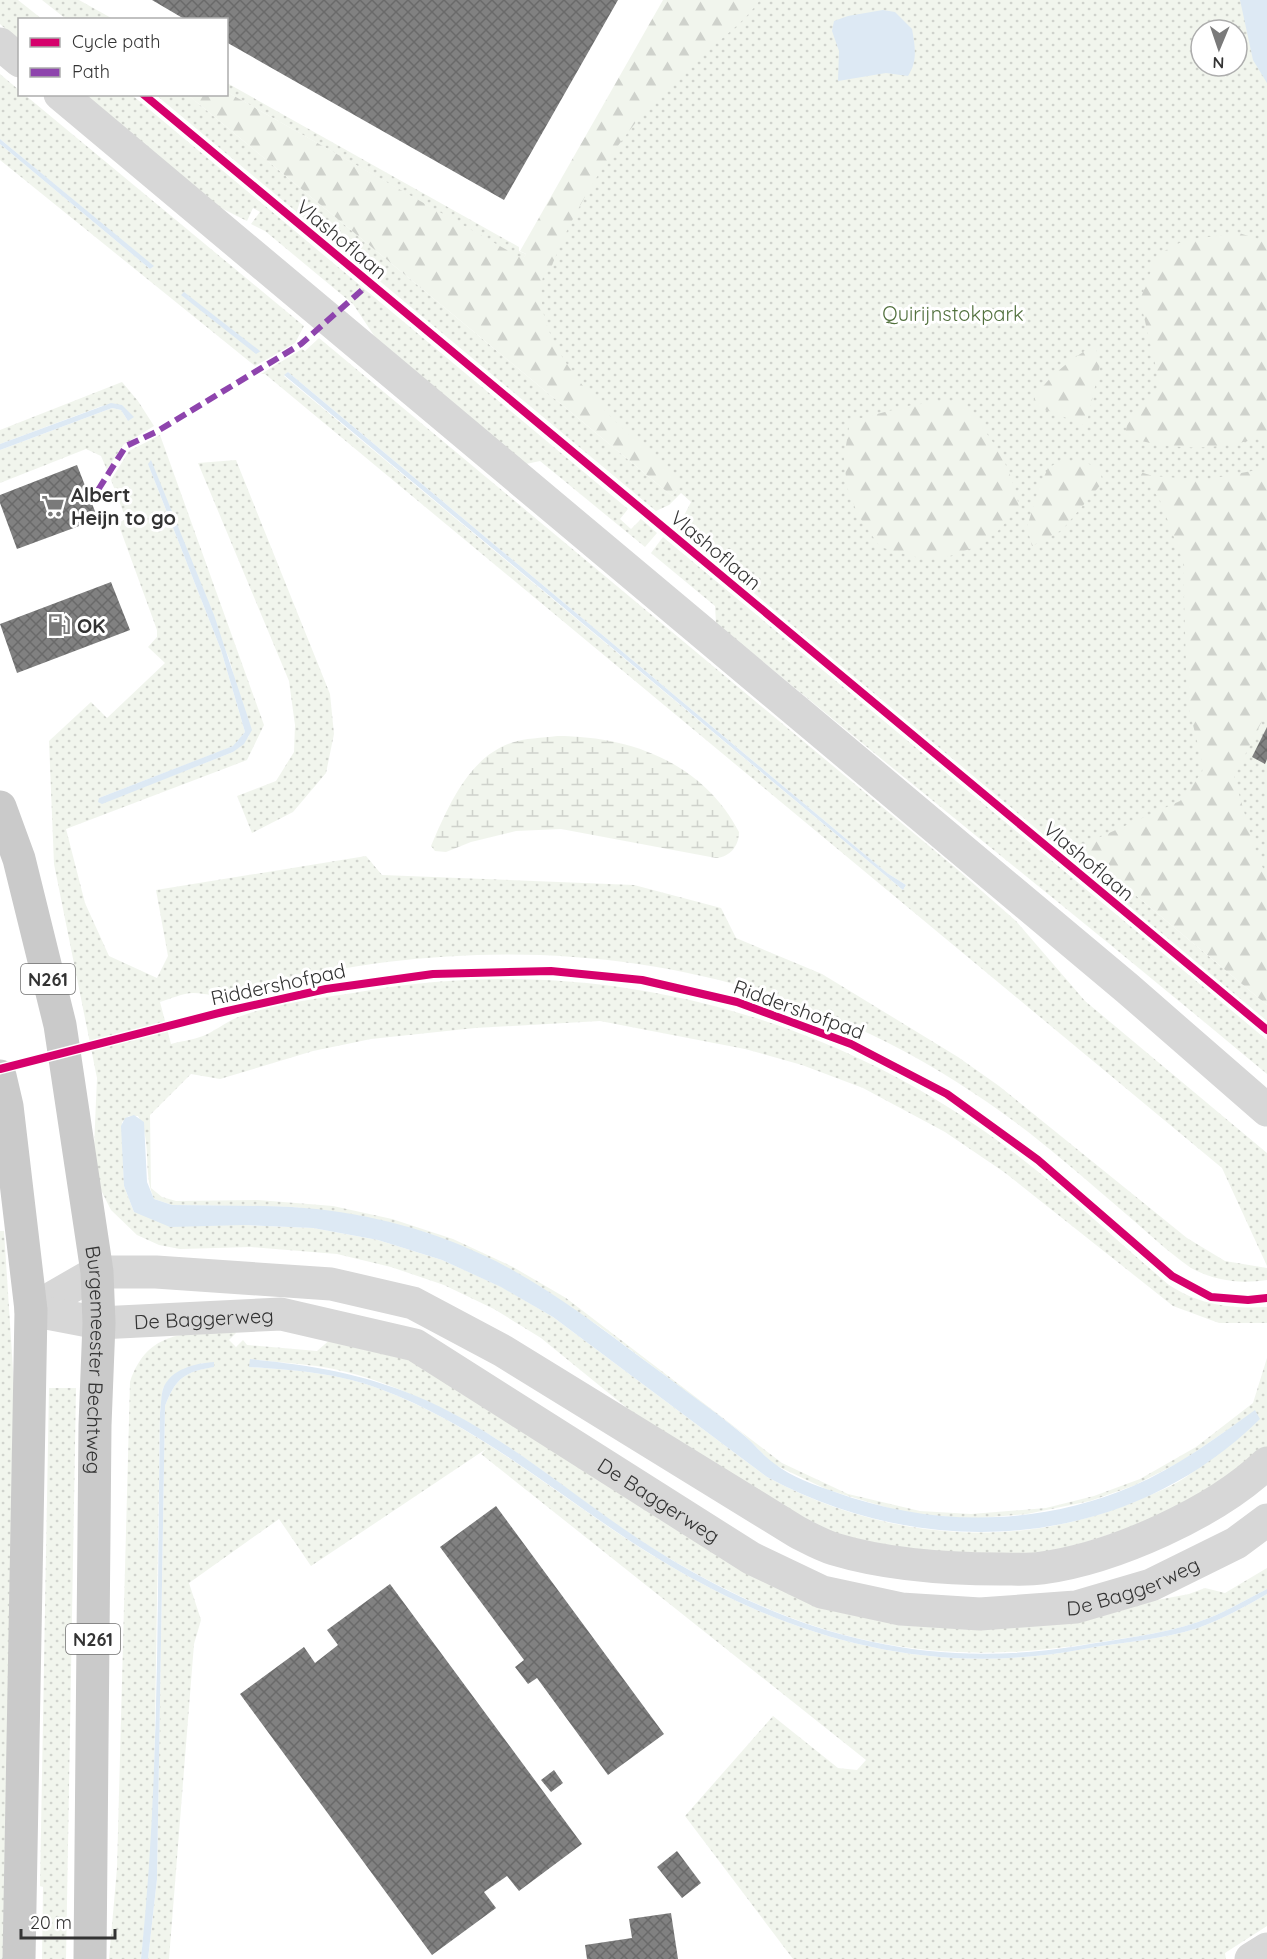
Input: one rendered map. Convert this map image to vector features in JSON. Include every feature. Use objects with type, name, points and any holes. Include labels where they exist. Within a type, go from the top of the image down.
[{"type":"main road","name":"Burgemeester Bechtweg","points":[[0,807],[19,860],[60,1025],[97,1272],[99,1323],[95,1425],[90,1959]]},
{"type":"main road","points":[[0,1076],[7,1106],[31,1310],[19,1959]]},
{"type":"street","points":[[0,44],[18,59]]},
{"type":"street","points":[[62,96],[1118,981],[1267,1110]]},
{"type":"street","name":"De Baggerweg","points":[[31,1310],[97,1272],[156,1272],[331,1284],[413,1303],[503,1351],[797,1532],[832,1549],[885,1561],[969,1569],[1041,1568],[1104,1554],[1167,1527],[1245,1484],[1267,1463]]},
{"type":"street","name":"De Baggerweg","points":[[31,1310],[99,1323],[281,1314],[415,1345],[751,1558],[822,1592],[901,1609],[980,1614],[1076,1607],[1151,1585],[1236,1543],[1267,1520]]},
{"type":"street","points":[[1251,1959],[1267,1949]]},
{"type":"green space","points":[[0,0],[18,0],[41,18],[18,18],[18,40],[0,24]]},
{"type":"green space","points":[[42,0],[79,0],[111,18],[65,18]]},
{"type":"green space","points":[[663,0],[760,0],[751,12],[673,81],[636,122],[588,192],[551,268],[546,266],[541,296],[547,326],[562,356],[582,385],[607,412],[679,480],[681,485],[672,496],[189,96],[228,96],[228,93],[523,259],[526,254],[520,251]]},
{"type":"green space","name":"Quirijnstokpark","points":[[673,0],[1267,0],[1267,987],[1078,847],[1267,1005],[1267,1021],[677,529],[691,502],[681,493],[669,505],[656,511],[157,96],[189,96],[672,496],[677,490],[491,333]]},
{"type":"green space","points":[[0,74],[18,89],[18,96],[26,96],[304,326],[295,343],[255,366],[0,160],[0,144],[150,269],[153,266],[0,139]]},
{"type":"green space","points":[[228,84],[519,247],[519,251],[526,254],[523,260],[228,93]]},
{"type":"green space","points":[[83,96],[133,96],[628,509],[620,519],[631,529],[641,519],[657,533],[645,547],[540,461],[526,464],[377,340],[353,304],[265,231],[251,224],[260,212],[253,208],[247,221],[213,204]]},
{"type":"green space","points":[[1239,233],[1267,242],[1267,436],[1213,447],[1179,447],[1125,437],[1127,424],[1157,388],[1157,372],[1140,300],[1157,255],[1185,240]]},
{"type":"green space","points":[[319,338],[958,870],[1016,921],[1085,1001],[1267,1153],[1267,1266],[1222,1168],[265,374],[261,374],[302,349],[305,351]],"holes":[[[288,372],[887,873],[906,885],[903,890],[284,376]]]},
{"type":"green space","points":[[1095,344],[1100,365],[1086,426],[1032,404],[1051,378]]},
{"type":"green space","points":[[122,382],[154,426],[123,445],[107,470],[101,456],[86,449],[0,483],[0,450],[112,408],[121,410],[128,421],[122,405],[102,406],[0,444],[0,430]]},
{"type":"green space","points":[[961,402],[990,438],[1005,462],[1019,507],[997,532],[975,547],[950,556],[922,559],[880,547],[858,515],[847,487],[844,458],[850,421],[912,405]]},
{"type":"green space","points":[[160,435],[264,725],[247,760],[66,829],[85,903],[109,956],[157,978],[168,956],[156,890],[366,856],[382,875],[634,885],[721,908],[736,938],[822,974],[958,1057],[999,1086],[1187,1238],[1225,1261],[1267,1268],[1267,1280],[1247,1282],[1228,1280],[1209,1276],[1191,1268],[1052,1151],[1014,1122],[975,1094],[908,1053],[839,1020],[767,994],[693,974],[618,961],[542,955],[465,955],[387,962],[299,977],[226,994],[189,993],[160,1002],[171,1044],[195,1039],[236,1018],[265,1009],[365,991],[447,981],[529,979],[610,986],[690,1000],[769,1022],[845,1052],[918,1089],[1011,1150],[1169,1285],[1192,1297],[1216,1304],[1267,1307],[1267,1323],[1219,1323],[1173,1306],[1004,1172],[945,1132],[863,1088],[802,1065],[745,1049],[600,1021],[475,1028],[371,1039],[313,1051],[220,1079],[191,1074],[150,1115],[151,1188],[162,1197],[176,1201],[258,1200],[333,1206],[392,1219],[453,1239],[513,1267],[566,1298],[782,1463],[848,1494],[920,1511],[971,1514],[1046,1508],[1094,1496],[1140,1479],[1196,1447],[1253,1403],[1267,1358],[1267,1448],[1224,1481],[1147,1522],[1071,1547],[1018,1556],[935,1556],[826,1532],[670,1443],[541,1338],[494,1309],[444,1285],[391,1267],[337,1254],[251,1247],[180,1249],[159,1245],[137,1235],[111,1210],[100,1188],[94,1148],[97,1078],[54,864],[49,741],[91,702],[107,718],[165,663],[148,647],[157,637],[157,630],[118,523],[126,519],[111,480],[129,451]],"holes":[[[148,464],[230,661],[249,736],[233,752],[102,803],[99,798],[234,746],[245,732],[221,650]],[[129,1116],[138,1116],[143,1126],[150,1188],[154,1199],[172,1205],[294,1207],[361,1216],[428,1233],[542,1288],[600,1327],[742,1433],[773,1464],[828,1490],[905,1513],[970,1519],[1027,1514],[1090,1501],[1133,1486],[1182,1461],[1255,1411],[1213,1454],[1186,1477],[1128,1504],[1083,1519],[1037,1528],[991,1532],[944,1531],[899,1525],[854,1513],[810,1497],[767,1477],[553,1317],[502,1287],[442,1260],[378,1240],[313,1228],[244,1225],[134,1212],[124,1186],[122,1122]]]},
{"type":"green space","points":[[236,460],[330,694],[334,734],[326,773],[293,812],[252,833],[237,796],[276,781],[294,752],[295,725],[289,681],[198,463]]},
{"type":"green space","points":[[1060,461],[1087,463],[1099,469],[1103,482],[1062,530],[1032,546],[1027,527],[1039,488],[1048,468]]},
{"type":"green space","points":[[1267,468],[1267,711],[1234,777],[1257,856],[1267,876],[1267,1005],[1078,847],[1180,801],[1202,772],[1203,766],[1187,700],[1183,561],[1159,498],[1137,471],[1153,476],[1205,480]]},
{"type":"green space","points":[[663,537],[1267,1040],[1267,1074],[716,623],[715,606],[651,553]]},
{"type":"green space","points":[[557,736],[612,741],[638,748],[685,771],[706,788],[724,808],[739,832],[735,846],[726,855],[716,858],[561,829],[516,831],[471,842],[446,852],[435,851],[431,846],[452,800],[471,772],[483,760],[496,750],[511,743]]},
{"type":"green space","points":[[0,1231],[4,1231],[14,1385],[4,1959],[0,1959]]},
{"type":"green space","points":[[233,1330],[236,1333],[229,1340],[236,1347],[243,1340],[247,1345],[317,1351],[332,1338],[409,1360],[772,1581],[1073,1616],[1189,1594],[1205,1588],[1225,1593],[1267,1568],[1267,1589],[1207,1619],[1149,1634],[1040,1650],[983,1653],[928,1650],[876,1642],[824,1629],[772,1610],[720,1586],[639,1540],[504,1444],[416,1396],[383,1383],[333,1369],[250,1359],[250,1367],[299,1371],[348,1379],[418,1405],[455,1424],[627,1539],[711,1589],[762,1612],[813,1631],[865,1646],[918,1655],[972,1659],[1027,1657],[1184,1632],[1225,1617],[1267,1594],[1267,1926],[1225,1953],[1226,1959],[793,1959],[685,1816],[773,1716],[838,1768],[857,1770],[866,1760],[481,1454],[486,1449],[311,1566],[279,1519],[189,1583],[201,1620],[194,1644],[169,1959],[148,1959],[157,1879],[165,1406],[173,1389],[182,1378],[195,1371],[213,1367],[202,1363],[163,1388],[160,1413],[151,1871],[141,1959],[109,1959],[117,1868],[130,1382],[147,1352],[158,1343],[185,1334]]},
{"type":"green space","points":[[49,1388],[76,1388],[66,1959],[42,1959],[43,1887],[40,1886]]},
{"type":"shaded area","points":[[1240,0],[1267,0],[1267,83],[1253,60],[1249,42],[1249,18],[1244,18]]},
{"type":"shaded area","points":[[883,10],[895,12],[912,29],[914,59],[908,76],[886,73],[838,81],[839,51],[832,31],[834,21],[848,16]]},
{"type":"shaded area","points":[[0,139],[154,266],[150,269],[0,144]]},
{"type":"shaded area","points":[[184,292],[261,351],[256,354],[181,295]]},
{"type":"shaded area","points":[[288,372],[887,873],[906,885],[903,890],[284,375]]},
{"type":"shaded area","points":[[111,403],[122,405],[134,417],[128,421],[121,410],[112,408],[0,450],[0,444]]},
{"type":"shaded area","points":[[151,460],[214,615],[252,730],[244,744],[233,752],[102,804],[98,802],[99,798],[233,746],[245,732],[221,650],[148,464]]},
{"type":"shaded area","points":[[134,1115],[144,1122],[147,1182],[154,1199],[172,1205],[292,1207],[341,1212],[390,1222],[461,1245],[525,1277],[566,1303],[716,1414],[782,1469],[811,1483],[871,1503],[909,1512],[984,1518],[1059,1509],[1133,1486],[1165,1470],[1255,1410],[1260,1419],[1207,1463],[1150,1496],[1088,1518],[1024,1530],[959,1531],[893,1523],[829,1505],[767,1477],[553,1317],[501,1287],[442,1260],[378,1240],[313,1228],[244,1225],[170,1227],[134,1212],[124,1186],[121,1126],[125,1118]]},
{"type":"shaded area","points":[[250,1359],[314,1367],[375,1381],[444,1409],[496,1439],[621,1527],[674,1561],[727,1590],[782,1615],[838,1633],[895,1646],[954,1653],[1015,1653],[1078,1646],[1169,1630],[1216,1615],[1267,1589],[1267,1594],[1225,1617],[1184,1632],[1027,1657],[972,1659],[918,1655],[865,1646],[813,1631],[762,1612],[711,1589],[627,1539],[525,1468],[455,1424],[418,1405],[348,1379],[299,1371],[249,1367]]},
{"type":"shaded area","points":[[214,1362],[214,1367],[195,1371],[182,1378],[173,1389],[165,1406],[157,1879],[148,1959],[141,1959],[155,1755],[161,1398],[166,1382],[171,1376],[184,1368]]},
{"type":"building","points":[[152,0],[618,0],[504,200],[228,43],[228,18],[183,18]]},
{"type":"building","points":[[77,465],[98,519],[17,549],[0,503],[0,495]]},
{"type":"building","points":[[111,582],[130,630],[17,673],[0,624]]},
{"type":"building","points":[[1267,727],[1267,759],[1265,764],[1252,757]]},
{"type":"building","points":[[496,1506],[664,1734],[608,1775],[537,1678],[528,1684],[515,1667],[524,1660],[440,1547]]},
{"type":"building","points":[[390,1584],[582,1844],[519,1891],[507,1876],[484,1892],[496,1908],[432,1955],[240,1694],[304,1647],[315,1663],[338,1645],[327,1630]]},
{"type":"building","points":[[554,1770],[563,1783],[551,1792],[541,1780]]},
{"type":"building","points":[[677,1851],[701,1883],[682,1898],[657,1867]]},
{"type":"building","points":[[671,1913],[678,1959],[587,1959],[585,1945],[632,1938],[629,1919]]},
{"type":"marked path","points":[[98,490],[126,446],[156,432],[301,344],[370,283]]},
{"type":"cycle path","name":"Vlashoflaan","points":[[145,96],[1267,1030]]},
{"type":"cycle path","name":"Riddershofpad","points":[[0,1069],[223,1012],[326,989],[433,974],[551,971],[642,980],[737,1002],[851,1044],[947,1094],[1038,1160],[1172,1276],[1211,1297],[1248,1300],[1267,1298]]},
{"type":"place","name":"Albert Heijn to go","points":[[53,506]]},
{"type":"place","name":"OK","points":[[59,625]]}]
